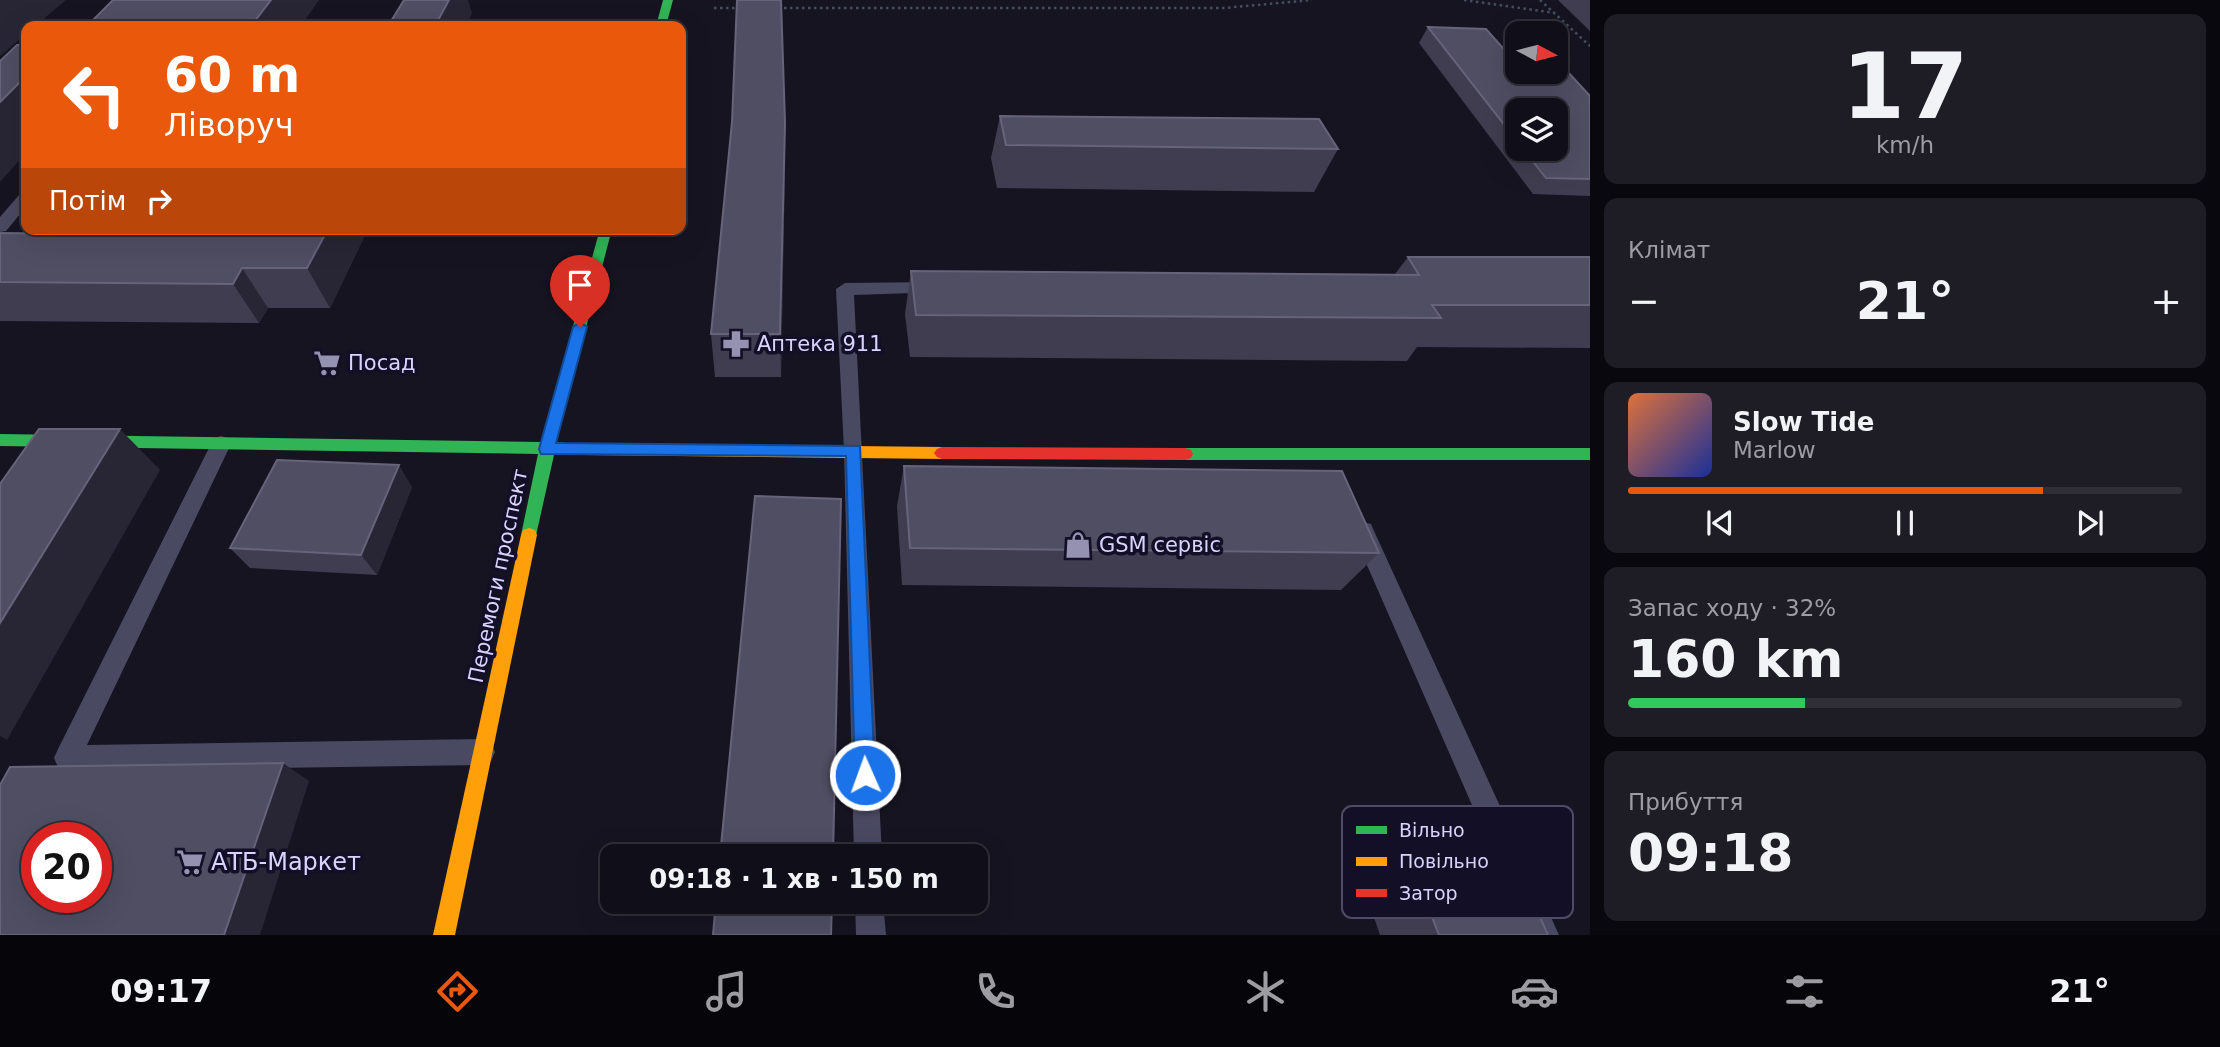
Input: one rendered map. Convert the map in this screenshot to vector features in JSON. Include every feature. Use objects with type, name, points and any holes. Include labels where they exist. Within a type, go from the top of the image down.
[{"type":"street","points":[[662,21],[668,0]]},
{"type":"street","name":"Перемоги проспект","points":[[444,935],[547,449],[604,235]]},
{"type":"street","points":[[0,439],[547,449],[1329,456],[1590,454]]},
{"type":"lane","points":[[0,227],[21,203]]},
{"type":"lane","points":[[215,255],[242,255],[254,235]]},
{"type":"lane","points":[[868,844],[854,450],[845,289],[955,288]]},
{"type":"lane","points":[[222,444],[67,758],[482,752]]},
{"type":"lane","points":[[1329,456],[1340,481]]},
{"type":"lane","points":[[1351,506],[1486,806]]},
{"type":"lane","points":[[870,914],[871,935]]},
{"type":"lane","points":[[1536,918],[1544,935]]},
{"type":"path","points":[[769,8],[1224,8],[1312,0]]},
{"type":"path","points":[[1464,0],[1555,13]]},
{"type":"path","points":[[1540,0],[1590,46]]},
{"type":"path","points":[[714,8],[742,8]]},
{"type":"building","points":[[113,0],[271,0],[255,21],[92,21]]},
{"type":"building","points":[[404,0],[449,0],[438,21],[391,21]]},
{"type":"building","points":[[737,0],[781,0],[785,123],[780,334],[711,334],[732,122]]},
{"type":"building","points":[[1428,27],[1486,29],[1505,50],[1505,84],[1568,84],[1568,72],[1590,96],[1590,179],[1546,178],[1533,161],[1568,161],[1568,98],[1505,98],[1505,126]]},
{"type":"building","points":[[17,45],[21,45],[21,81],[0,102],[0,61]]},
{"type":"building","points":[[1000,116],[1319,119],[1338,149],[1006,145]]},
{"type":"building","points":[[0,233],[325,235],[307,268],[242,268],[233,284],[0,282]]},
{"type":"building","points":[[1408,257],[1590,257],[1590,305],[1432,305],[1441,318],[916,315],[911,271],[1419,275]]},
{"type":"building","points":[[39,429],[120,429],[0,623],[0,484]]},
{"type":"building","points":[[277,460],[399,465],[361,555],[230,548]]},
{"type":"building","points":[[904,466],[1342,471],[1379,553],[910,548]]},
{"type":"building","points":[[755,496],[841,499],[833,844],[721,844]]},
{"type":"building","name":"АТБ-Маркет","points":[[283,763],[224,935],[0,935],[0,785],[10,767]]},
{"type":"building","points":[[715,914],[832,914],[831,935],[713,935]]},
{"type":"building","points":[[1432,918],[1540,918],[1548,935],[1439,935]]},
{"type":"traffic: fast","points":[[662,21],[668,0]]},
{"type":"traffic: fast","points":[[529,535],[547,449],[604,235]]},
{"type":"traffic: fast","points":[[0,440],[586,449]]},
{"type":"traffic: fast","points":[[1185,454],[1590,454]]},
{"type":"traffic: slow","points":[[586,449],[942,453]]},
{"type":"traffic: slow","points":[[444,935],[529,535]]},
{"type":"traffic: jam","points":[[942,453],[1185,454]]},
{"type":"place","name":"Аптека 911","points":[[736,344]]},
{"type":"place","name":"Посад","points":[[327,363]]},
{"type":"place","name":"GSM сервіс","points":[[1078,545]]},
{"type":"place","name":"АТБ-Маркет","points":[[190,862]]},
{"type":"route","points":[[580,327],[547,449],[854,450],[865,775]]}]
